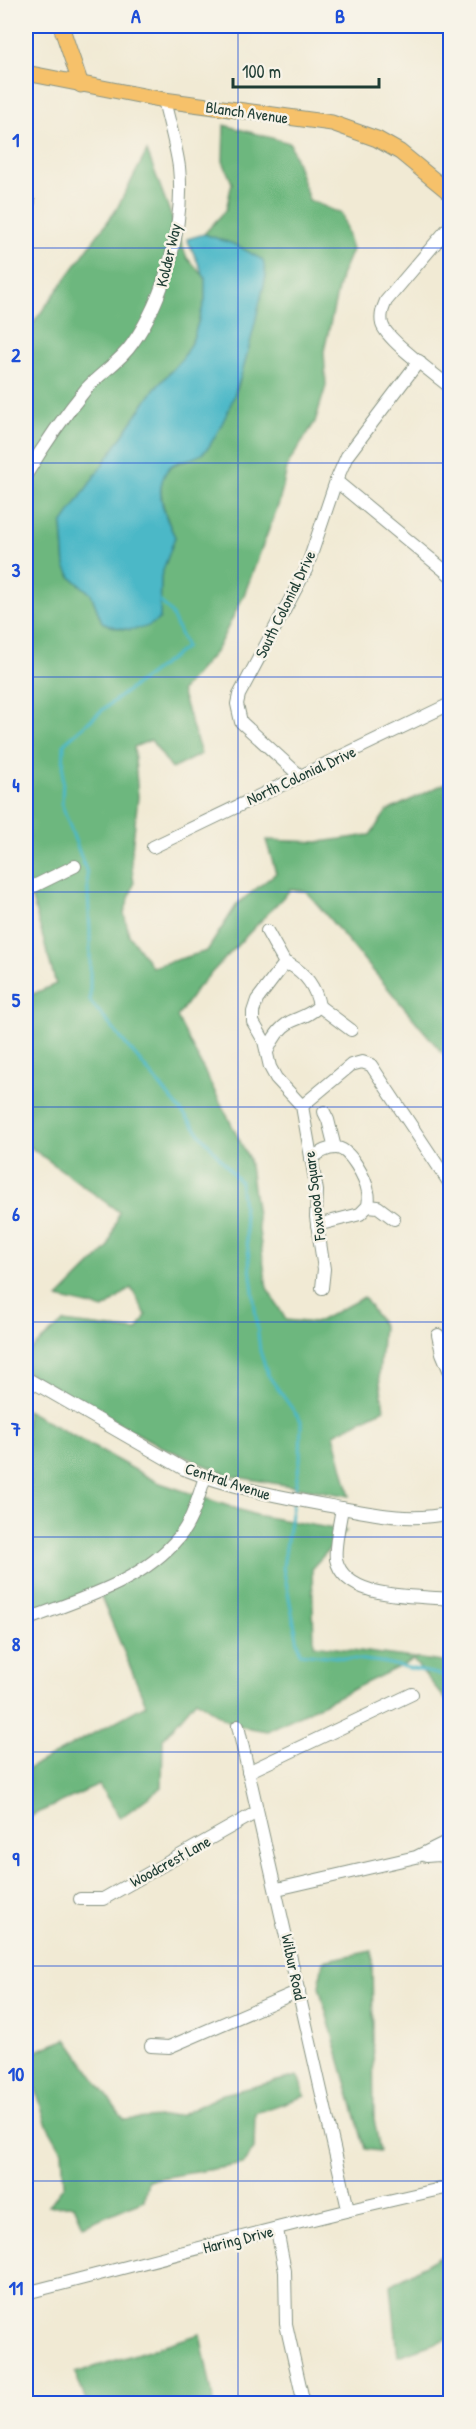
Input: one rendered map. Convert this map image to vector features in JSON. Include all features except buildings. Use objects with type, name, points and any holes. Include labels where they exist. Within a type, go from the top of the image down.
[{"type":"main road","points":[[62,26],[81,85]]},
{"type":"main road","name":"Blanch Avenue","points":[[26,73],[164,100],[332,123],[357,130],[400,152],[450,193]]},
{"type":"street","name":"Kolder Way","points":[[26,475],[45,444],[87,388],[131,346],[156,304],[169,265],[178,207],[179,168],[164,100]]},
{"type":"street","points":[[450,226],[383,308],[381,315],[385,331],[450,387]]},
{"type":"street","name":"South Colonial Drive","points":[[299,775],[247,729],[238,714],[239,695],[306,570],[336,481],[348,456],[419,361]]},
{"type":"street","points":[[336,481],[450,575]]},
{"type":"street","name":"North Colonial Drive","points":[[153,847],[450,704]]},
{"type":"street","points":[[31,888],[75,866]]},
{"type":"street","points":[[267,932],[286,965]]},
{"type":"street","points":[[286,965],[289,964],[300,970],[317,994],[319,1006],[351,1030]]},
{"type":"street","points":[[286,965],[257,1000],[253,1012],[254,1022],[264,1041],[270,1067],[276,1078],[302,1106],[351,1065],[362,1062],[372,1065],[450,1184]]},
{"type":"street","points":[[267,1052],[271,1043],[287,1023],[310,1014],[319,1006]]},
{"type":"street","name":"Foxwood Square","points":[[302,1106],[317,1191],[317,1225],[324,1269],[322,1288]]},
{"type":"street","points":[[324,1112],[335,1148]]},
{"type":"street","points":[[311,1159],[318,1153],[339,1147],[357,1165],[369,1192],[368,1206],[360,1214],[317,1225]]},
{"type":"street","points":[[368,1206],[378,1207],[394,1219]]},
{"type":"street","points":[[438,1335],[450,1372]]},
{"type":"street","name":"Central Avenue","points":[[26,1378],[184,1469],[205,1477],[286,1499],[390,1518],[437,1516],[450,1513]]},
{"type":"street","points":[[26,1620],[107,1588],[155,1561],[187,1524],[205,1477]]},
{"type":"street","points":[[342,1508],[336,1557],[343,1576],[355,1585],[371,1591],[450,1599]]},
{"type":"street","points":[[248,1772],[412,1694]]},
{"type":"street","name":"Wilbur Road","points":[[238,1726],[277,1889],[348,2209]]},
{"type":"street","name":"Woodcrest Lane","points":[[80,1899],[103,1899],[257,1812]]},
{"type":"street","points":[[416,1857],[450,1840]]},
{"type":"street","points":[[277,1889],[416,1857],[439,1855],[450,1860]]},
{"type":"street","points":[[450,1949],[450,1964]]},
{"type":"street","points":[[151,2046],[169,2047],[299,1991]]},
{"type":"street","name":"Haring Drive","points":[[26,2293],[277,2230],[348,2209],[450,2187]]},
{"type":"street","points":[[277,2230],[285,2271],[286,2324],[304,2403]]},
{"type":"green space","points":[[224,125],[290,143],[309,200],[342,214],[352,250],[341,276],[324,351],[326,386],[315,422],[288,464],[279,503],[244,595],[216,651],[181,691],[201,754],[172,769],[151,740],[134,747],[138,797],[131,859],[134,884],[124,913],[129,935],[152,967],[207,951],[237,904],[276,873],[266,840],[320,842],[370,835],[387,811],[450,781],[450,1062],[306,891],[290,890],[198,987],[177,1017],[249,1159],[267,1288],[286,1320],[315,1323],[364,1297],[383,1326],[379,1376],[384,1409],[334,1434],[350,1496],[231,1476],[160,1446],[26,1372],[26,1354],[63,1322],[137,1331],[146,1315],[131,1288],[104,1309],[58,1298],[108,1248],[119,1212],[26,1144],[26,997],[56,984],[26,878],[26,333],[116,210],[147,151],[187,258],[205,277],[205,300],[193,339],[182,359],[153,391],[62,525],[65,566],[71,577],[91,594],[102,622],[125,629],[145,626],[160,618],[161,576],[175,537],[163,503],[162,481],[166,471],[174,465],[187,461],[238,387],[266,276],[236,245],[204,234],[226,210],[232,183],[223,161]]},
{"type":"green space","points":[[26,1410],[157,1482],[255,1515],[346,1531],[312,1568],[314,1645],[450,1663],[450,1705],[413,1660],[267,1731],[233,1725],[196,1700],[163,1739],[162,1787],[120,1818],[99,1785],[26,1818],[26,1770],[146,1705],[97,1587],[26,1619]]},
{"type":"green space","points":[[372,1951],[374,2119],[380,2151],[365,2149],[319,1987],[323,1961]]},
{"type":"green space","points":[[67,2039],[124,2120],[181,2115],[223,2094],[298,2076],[305,2096],[255,2113],[254,2149],[243,2164],[148,2180],[144,2200],[83,2226],[74,2205],[49,2206],[64,2185],[62,2151],[46,2123],[26,2055]]},
{"type":"green space","points":[[444,2254],[450,2264],[450,2338],[398,2356],[391,2285]]},
{"type":"green space","points":[[200,2334],[214,2403],[87,2403],[75,2373]]},
{"type":"water","points":[[204,234],[236,245],[263,260],[266,276],[245,363],[221,426],[204,452],[173,465],[164,476],[161,499],[175,537],[161,576],[160,618],[147,627],[124,629],[102,622],[91,594],[71,577],[65,566],[62,524],[153,391],[182,359],[193,339],[205,300],[205,278],[187,239]]},
{"type":"waterway","points":[[161,602],[171,613],[186,647],[106,707],[64,743],[62,805],[87,873],[90,1001],[240,1182],[260,1351],[268,1375],[301,1421],[300,1460],[294,1495]]},
{"type":"waterway","points":[[293,1501],[283,1567],[300,1653],[381,1662],[450,1677]]}]
